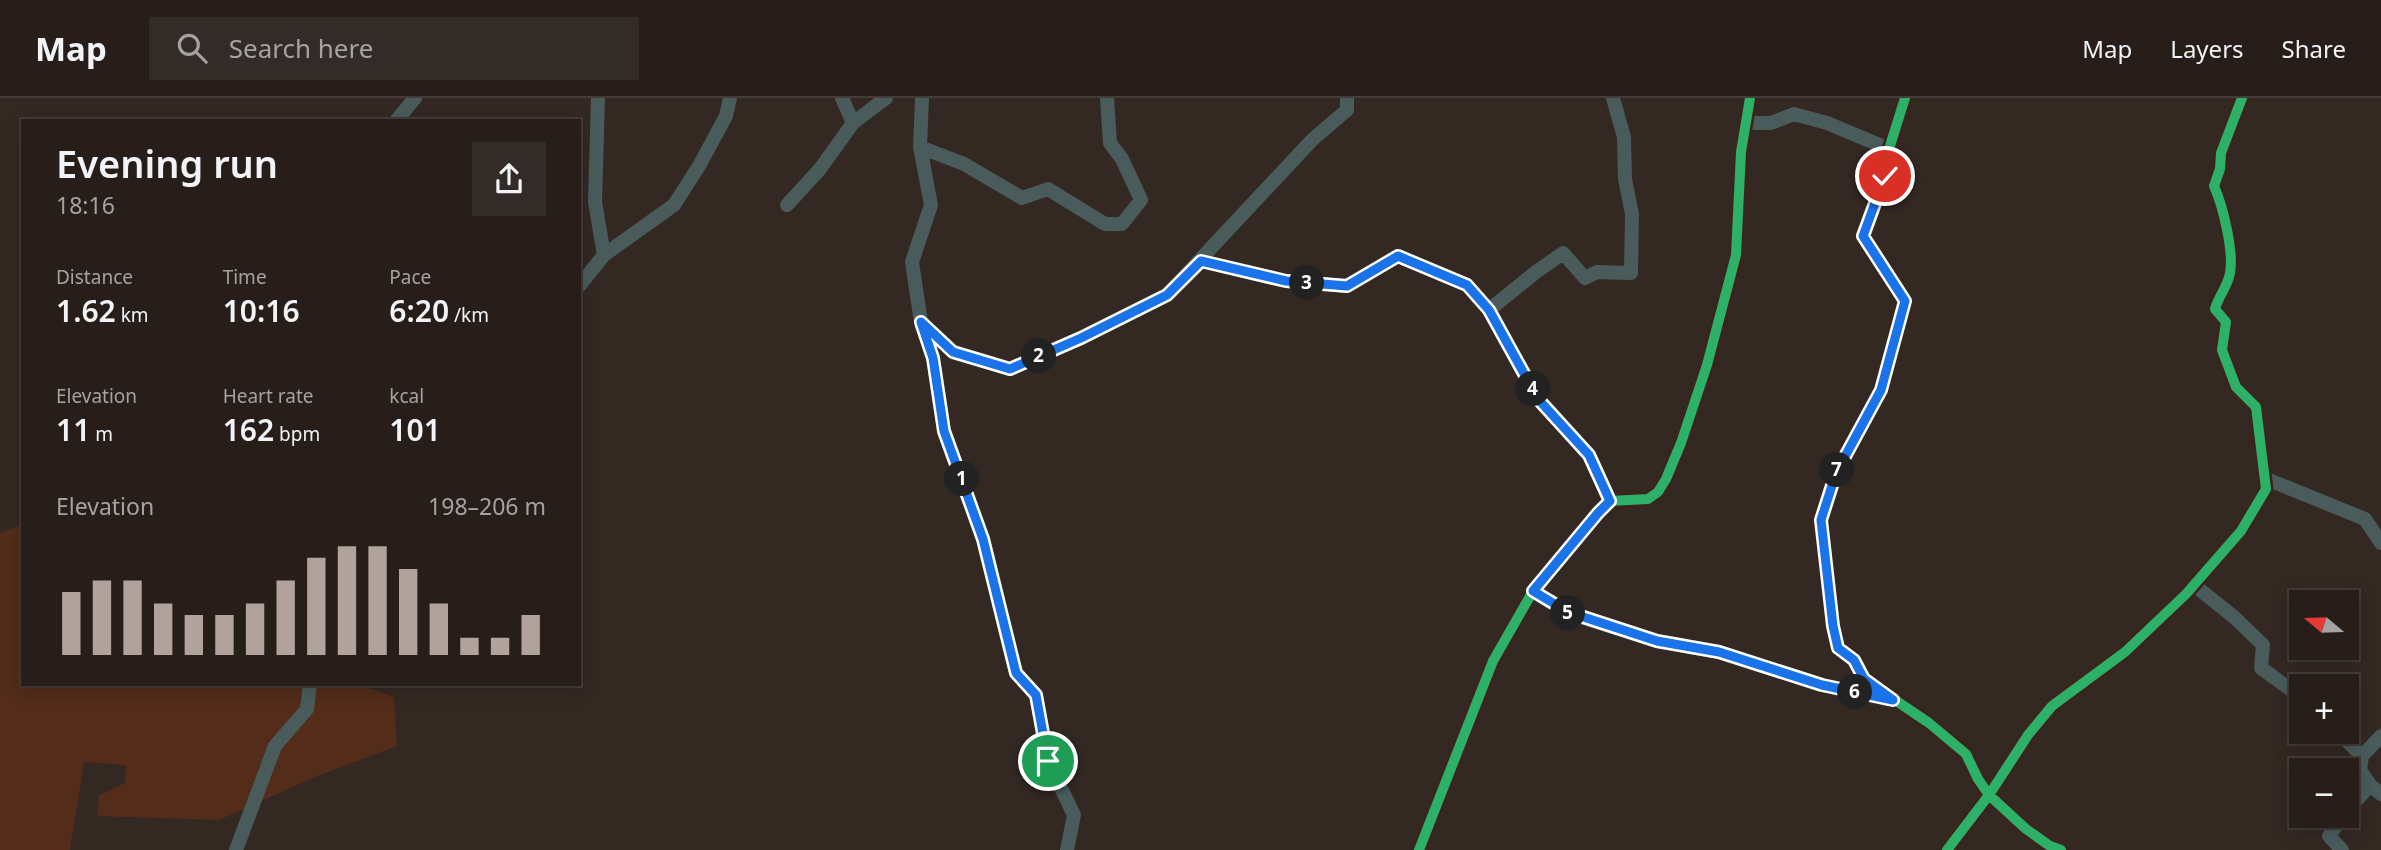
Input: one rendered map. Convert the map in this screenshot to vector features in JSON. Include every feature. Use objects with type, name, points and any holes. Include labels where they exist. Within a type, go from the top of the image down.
[{"type":"street","points":[[398,119],[415,98]]},
{"type":"street","points":[[581,284],[604,256],[674,205],[726,116],[730,98]]},
{"type":"street","points":[[842,98],[853,123]]},
{"type":"street","points":[[787,205],[820,169],[853,123],[887,98]]},
{"type":"street","points":[[922,98],[920,148],[931,205],[912,262],[921,322],[933,358],[944,431],[983,539],[1016,673],[1036,695],[1048,761],[1074,815],[1067,850]]},
{"type":"street","points":[[920,148],[964,164],[1022,198],[1048,189],[1105,224],[1122,224],[1141,200],[1122,159],[1110,143],[1107,98]]},
{"type":"street","points":[[921,322],[953,352],[1010,369],[1081,338],[1167,295],[1313,139],[1347,110],[1347,98]]},
{"type":"street","points":[[1489,310],[1563,253],[1585,278],[1597,272],[1631,272],[1632,214],[1625,179],[1624,137],[1613,98]]},
{"type":"street","points":[[1419,850],[1493,661],[1533,591],[1610,501],[1648,499],[1658,492],[1666,480],[1707,365],[1736,256],[1741,152],[1750,98]]},
{"type":"street","points":[[1905,98],[1889,149],[1885,176],[1863,236],[1905,301],[1881,390],[1836,473],[1821,520],[1833,626],[1838,648],[1854,660],[1864,679],[1929,723],[1966,754],[1989,795],[2026,830],[2061,850]]},
{"type":"street","points":[[2242,98],[2221,153],[2220,169],[2214,186],[2221,201],[2228,232],[2230,274],[2218,297],[2215,310],[2226,322],[2222,350],[2236,387],[2256,407],[2266,489]]},
{"type":"street","points":[[599,101],[595,202],[604,256]]},
{"type":"street","points":[[1746,123],[1771,123],[1794,114],[1827,123],[1889,149]]},
{"type":"street","points":[[1201,261],[1286,281],[1347,286],[1398,256],[1467,285],[1489,310],[1538,399],[1589,455],[1610,501]]},
{"type":"street","points":[[1947,850],[1989,795],[2028,735],[2052,706],[2125,652],[2194,585],[2241,531],[2269,480],[2365,519],[2381,543]]},
{"type":"street","points":[[2194,585],[2263,645],[2261,668],[2289,688]]},
{"type":"street","points":[[1533,591],[1568,612],[1657,641],[1719,652],[1822,685],[1893,700]]},
{"type":"street","points":[[236,850],[275,746],[307,709],[310,686]]},
{"type":"street","points":[[2359,802],[2376,789],[2360,770],[2362,756],[2381,736]]},
{"type":"street","points":[[2350,744],[2362,756]]},
{"type":"street","points":[[2335,828],[2329,836],[2342,850]]},
{"type":"shaded area","points":[[21,525],[21,686],[362,686],[394,697],[397,746],[315,777],[219,820],[97,816],[99,795],[125,783],[126,765],[84,762],[70,850],[0,850],[0,533]]},
{"type":"cycle path","points":[[1419,850],[1493,661],[1533,591],[1610,501],[1648,499],[1658,492],[1666,479],[1707,365],[1736,255],[1741,152],[1750,98]]},
{"type":"cycle path","points":[[1905,98],[1889,149],[1885,176],[1863,236],[1905,301],[1881,390],[1836,473],[1821,520],[1833,626],[1838,648],[1854,660],[1864,679],[1929,723],[1966,754],[1989,795],[2026,829],[2050,846],[2061,850]]},
{"type":"cycle path","points":[[1947,850],[1989,795],[2028,735],[2052,706],[2125,652],[2186,594],[2241,531],[2266,489],[2256,407],[2236,387],[2222,350],[2226,322],[2215,309],[2229,278],[2231,264],[2227,229],[2214,186],[2220,169],[2221,153],[2242,98]]},
{"type":"route","points":[[1048,761],[1036,695],[1016,673],[983,539],[944,431],[933,358],[921,322],[953,352],[1010,369],[1081,338],[1167,295],[1201,261],[1286,281],[1347,286],[1398,256],[1467,285],[1489,310],[1538,399],[1589,455],[1610,501],[1533,591],[1568,612],[1657,641],[1719,652],[1822,685],[1893,700],[1864,679],[1854,660],[1838,648],[1821,520],[1836,473],[1881,390],[1905,301],[1863,236],[1885,176]]}]
